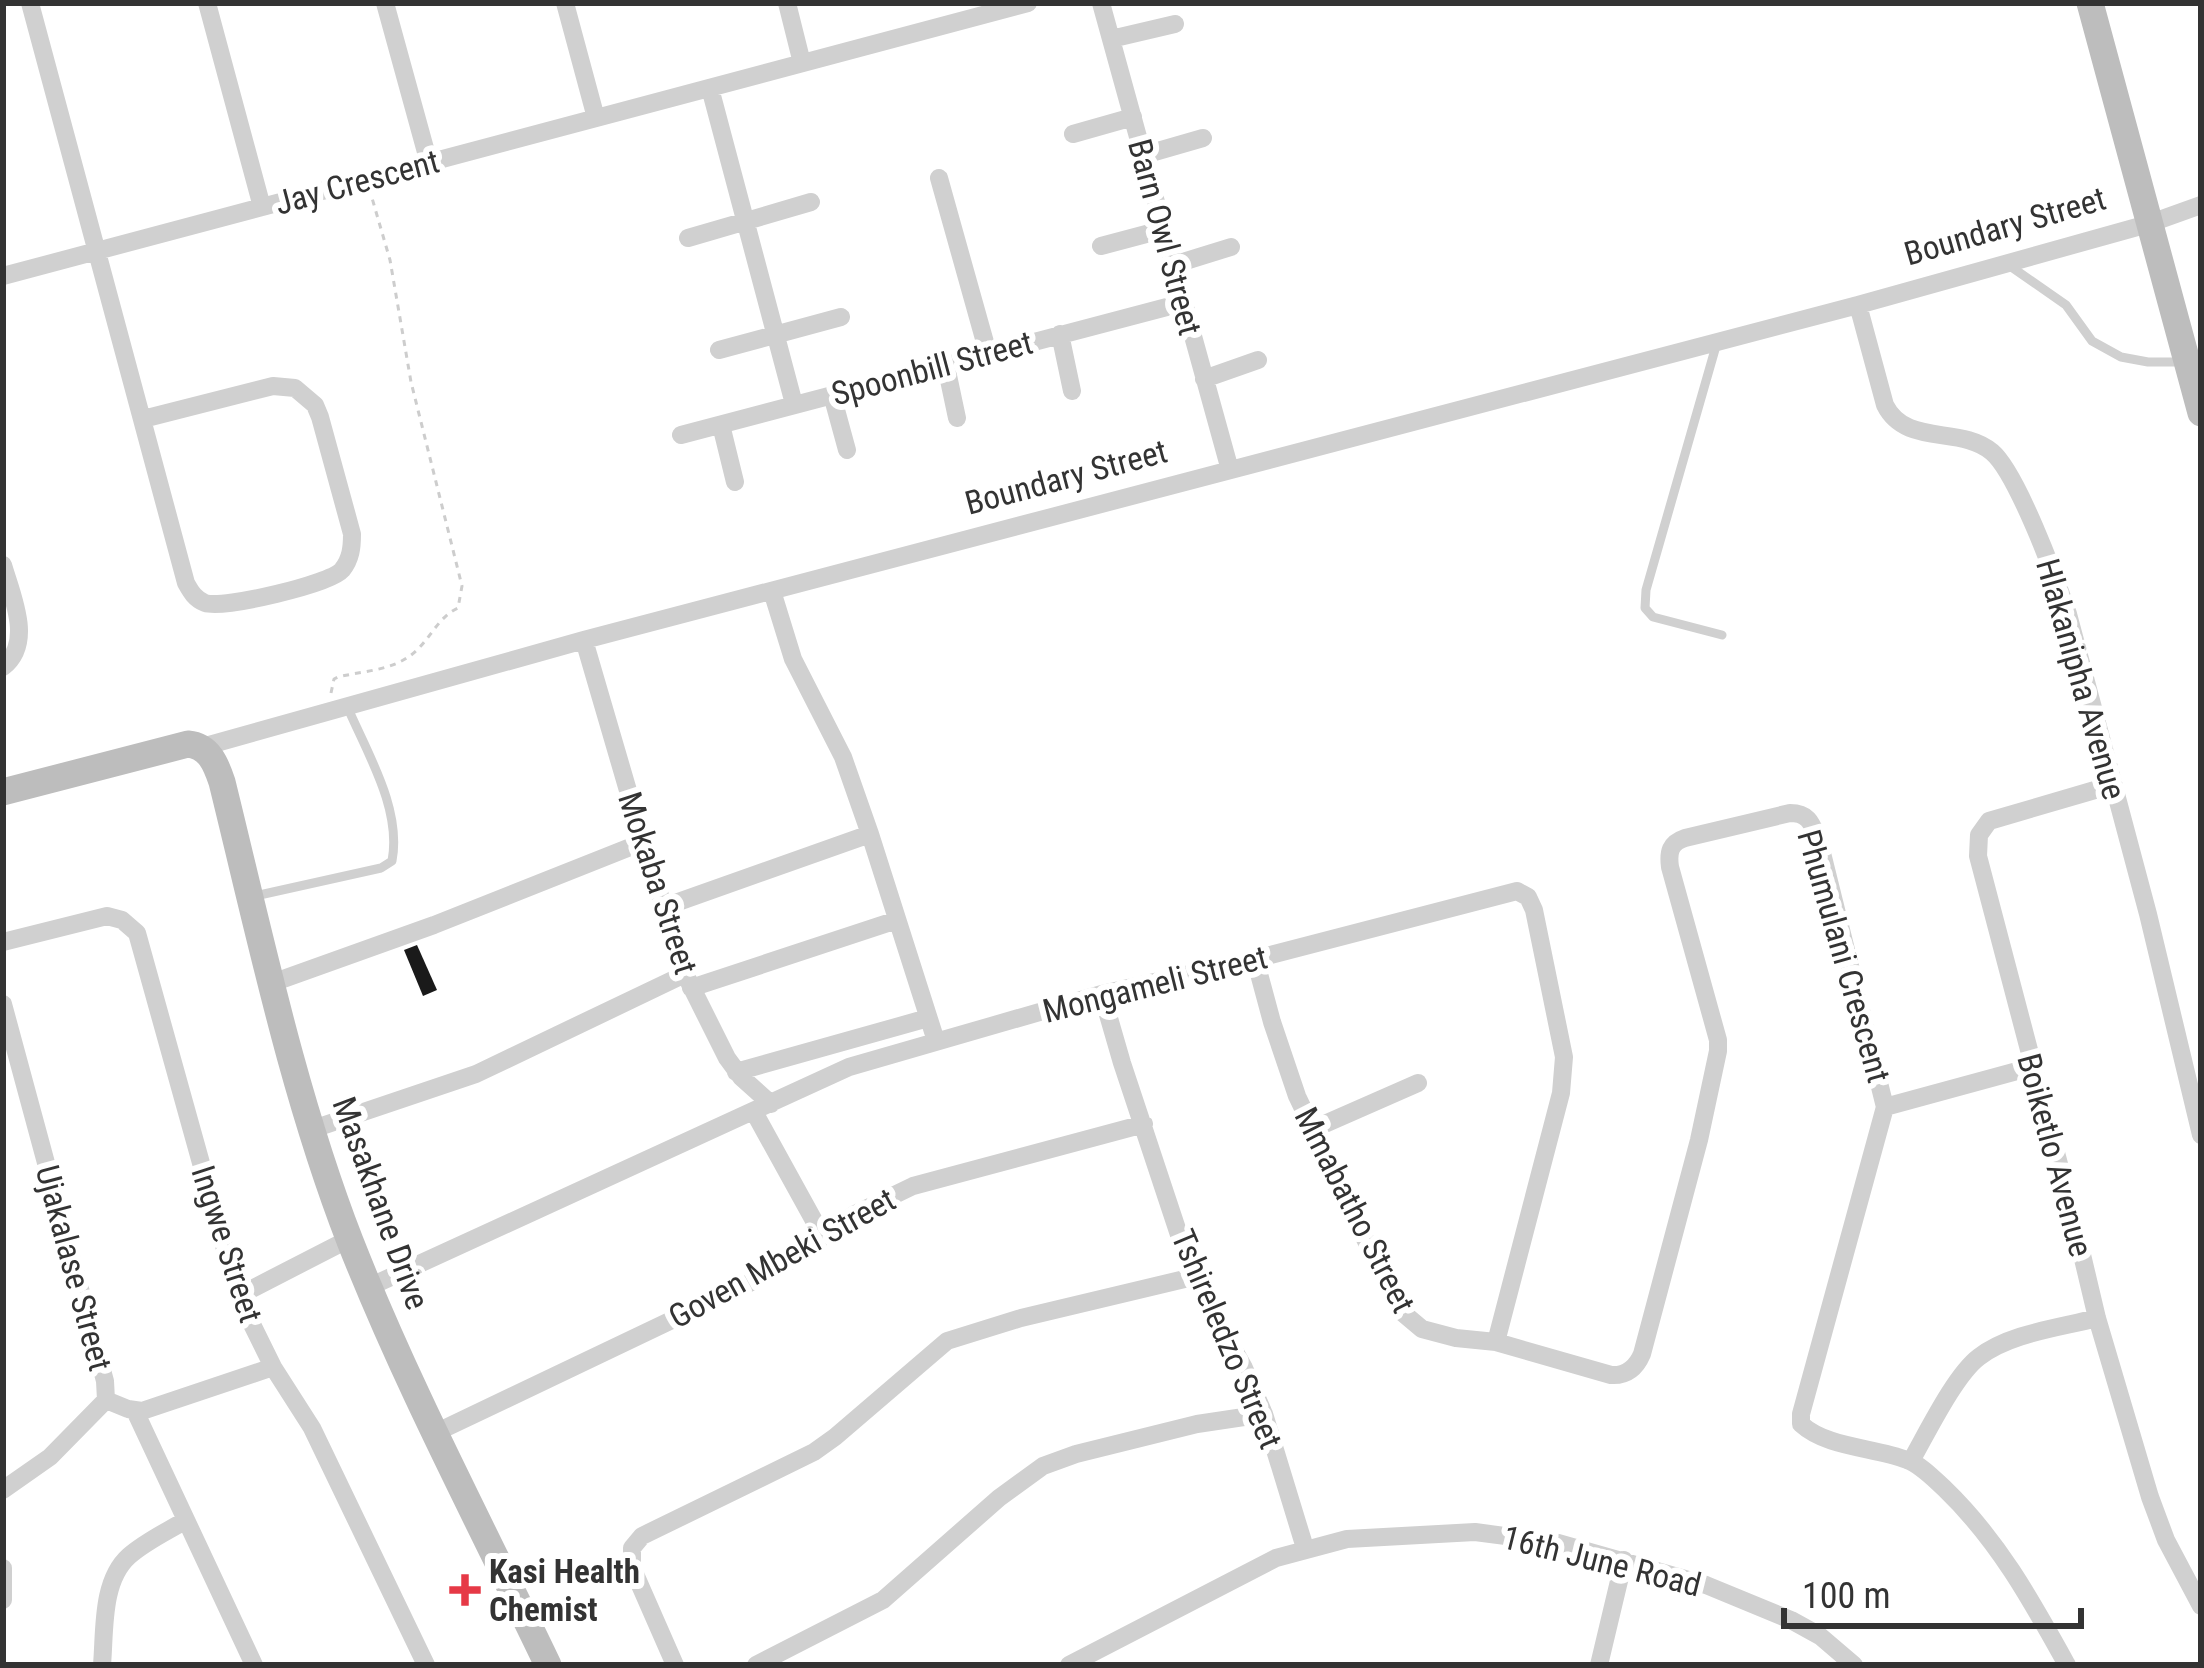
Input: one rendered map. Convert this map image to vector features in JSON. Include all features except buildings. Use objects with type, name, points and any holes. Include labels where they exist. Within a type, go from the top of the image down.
[{"type":"street","points":[[30,3],[186,583],[206,603],[230,604],[325,581],[340,573],[352,550],[352,534],[320,418],[305,395],[295,388],[273,386],[143,419]]},
{"type":"street","points":[[208,3],[262,207]]},
{"type":"street","points":[[385,3],[429,163]]},
{"type":"street","points":[[565,3],[596,118]]},
{"type":"street","points":[[787,3],[802,63]]},
{"type":"street","points":[[944,3],[949,25]]},
{"type":"street","name":"Jay Crescent","points":[[3,276],[1028,3]]},
{"type":"street","name":"Barn Owl Street","points":[[1101,3],[1230,470]]},
{"type":"street","points":[[2090,3],[2201,412]]},
{"type":"street","points":[[1111,39],[1175,23]]},
{"type":"street","points":[[710,88],[794,404]]},
{"type":"street","points":[[1072,134],[1133,117]]},
{"type":"street","points":[[1144,155],[1203,138]]},
{"type":"street","points":[[939,178],[988,352]]},
{"type":"street","points":[[688,238],[811,202]]},
{"type":"street","name":"Boundary Street","points":[[3,792],[188,743],[202,747],[584,640],[1858,305],[2201,205]]},
{"type":"street","points":[[1101,246],[1165,229]]},
{"type":"street","points":[[1173,265],[1231,247]]},
{"type":"street","name":"Spoonbill Street","points":[[681,435],[1182,303]]},
{"type":"street","name":"Hlakanipha Avenue","points":[[1858,305],[1892,417],[1911,430],[1982,446],[1999,458],[2020,496],[2068,614],[2201,1135]]},
{"type":"street","points":[[719,350],[842,316]]},
{"type":"street","points":[[1060,334],[1072,391]]},
{"type":"street","points":[[1204,379],[1258,360]]},
{"type":"street","points":[[946,365],[958,418]]},
{"type":"street","points":[[832,394],[847,450]]},
{"type":"street","points":[[722,425],[735,482]]},
{"type":"street","points":[[3,565],[20,636],[13,659],[3,667]]},
{"type":"street","points":[[772,591],[793,658],[843,757],[936,1041]]},
{"type":"street","name":"Mokaba Street","points":[[584,640],[688,981],[736,1072],[763,1108],[823,1238]]},
{"type":"street","name":"Masakhane Drive","points":[[202,747],[222,782],[313,1130],[350,1239],[435,1433],[548,1665]]},
{"type":"street","name":"Boiketlo Avenue","points":[[2112,785],[1997,818],[1979,836],[1979,867],[2097,1318],[2154,1511],[2201,1606]]},
{"type":"street","name":"Phumulani Crescent","points":[[1622,1375],[1636,1366],[1642,1354],[1718,1061],[1718,1040],[1669,852],[1675,842],[1790,813],[1803,814],[1819,841],[1886,1107],[1800,1419],[1802,1427],[1812,1432],[1911,1461]]},
{"type":"street","points":[[664,907],[870,834]]},
{"type":"street","points":[[272,983],[643,842]]},
{"type":"street","name":"Mongameli Street","points":[[369,1287],[849,1067],[1102,994],[1510,892],[1522,893],[1532,903],[1564,1057],[1561,1093],[1496,1342]]},
{"type":"street","name":"Ingwe Street","points":[[3,942],[107,916],[122,920],[137,933],[238,1296],[273,1366],[312,1428],[426,1665]]},
{"type":"street","points":[[313,1130],[476,1075],[688,981],[897,920]]},
{"type":"street","name":"Mmabatho Street","points":[[1256,959],[1285,1065],[1403,1313],[1422,1330],[1496,1342],[1610,1376],[1622,1375]]},
{"type":"street","name":"Tshireledzo Street","points":[[1102,994],[1193,1276],[1264,1414],[1305,1548]]},
{"type":"street","name":"Ujakalase Street","points":[[3,1004],[105,1381],[106,1400],[50,1457],[3,1490]]},
{"type":"street","points":[[736,1072],[928,1018]]},
{"type":"street","points":[[1886,1107],[2032,1067]]},
{"type":"street","points":[[1312,1130],[1418,1083]]},
{"type":"street","name":"Goven Mbeki Street","points":[[435,1433],[760,1278],[855,1214],[913,1186],[1144,1124]]},
{"type":"street","points":[[238,1296],[350,1239]]},
{"type":"street","points":[[675,1665],[632,1567],[632,1548],[642,1536],[814,1452],[947,1341],[1193,1276]]},
{"type":"street","points":[[2066,1665],[1996,1546],[1964,1508],[1911,1461],[1962,1376],[1982,1354],[2013,1340],[2097,1318]]},
{"type":"street","points":[[106,1400],[135,1412],[273,1366]]},
{"type":"street","points":[[135,1412],[254,1665]]},
{"type":"street","points":[[756,1665],[883,1600],[999,1498],[1043,1466],[1197,1424],[1264,1414]]},
{"type":"street","points":[[102,1665],[109,1595],[120,1566],[186,1520]]},
{"type":"street","name":"16th June Road","points":[[1069,1665],[1276,1558],[1305,1548],[1347,1539],[1475,1532],[1543,1540],[1706,1585],[1791,1619],[1854,1665]]},
{"type":"street","points":[[1599,1665],[1624,1560]]},
{"type":"street","points":[[3,1568],[3,1600]]},
{"type":"lane","points":[[2006,263],[2066,305],[2092,341],[2121,357],[2193,369]]},
{"type":"lane","points":[[1717,340],[1646,590],[1645,608],[1653,617],[1721,635]]},
{"type":"lane","points":[[250,897],[381,868],[392,861],[395,832],[388,806],[340,708]]},
{"type":"path","points":[[340,708],[331,689],[334,680],[389,668],[409,658],[455,609],[462,586],[411,382],[390,260],[367,179]]},
{"type":"place","name":"Kasi Health Chemist","points":[[465,1590]]}]
